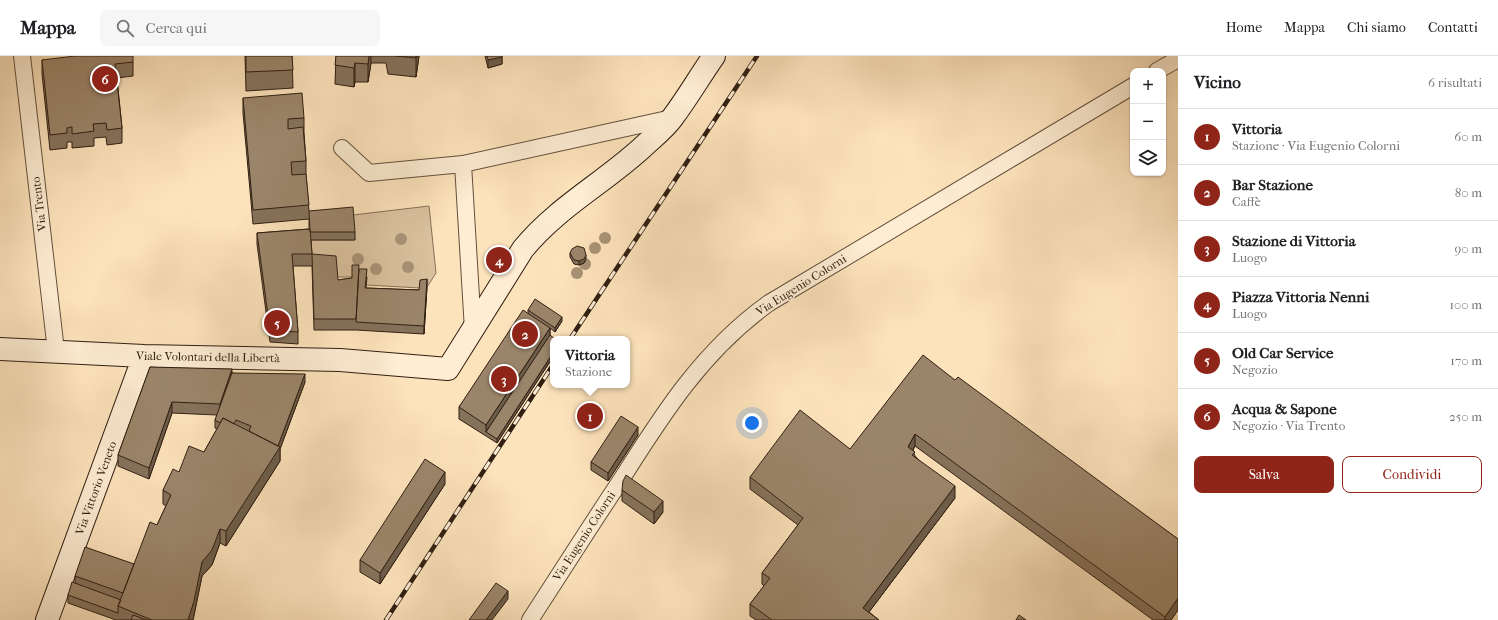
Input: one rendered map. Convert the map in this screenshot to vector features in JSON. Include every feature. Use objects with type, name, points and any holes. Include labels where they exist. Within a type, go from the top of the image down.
[{"type":"street","name":"Via Trento","points":[[22,56],[56,351]]},
{"type":"street","points":[[473,330],[523,249],[533,237],[542,227],[607,177],[645,145],[672,118],[714,56]]},
{"type":"street","points":[[1162,68],[1178,59]]},
{"type":"street","name":"Via Eugenio Colorni","points":[[530,620],[663,413],[696,370],[726,337],[769,303],[1130,88]]},
{"type":"street","points":[[342,148],[369,173],[463,164],[672,118]]},
{"type":"street","points":[[463,164],[473,330]]},
{"type":"street","name":"Viale Volontari della Libertà","points":[[0,349],[144,356],[340,360],[448,369],[473,330]]},
{"type":"street","name":"Via Vittorio Veneto","points":[[47,620],[144,356]]},
{"type":"shaded area","points":[[429,206],[436,273],[427,287],[420,288],[366,285],[366,277],[337,277],[312,266],[310,240],[355,240],[353,215]]},
{"type":"building","points":[[75,56],[133,56],[133,62],[115,64],[122,128],[107,130],[106,123],[93,124],[94,131],[72,134],[72,127],[67,128],[67,133],[50,135],[42,60]]},
{"type":"building","points":[[246,56],[292,56],[293,70],[246,72]]},
{"type":"building","points":[[336,56],[369,56],[368,64],[355,63],[354,68],[335,65]]},
{"type":"building","points":[[396,56],[416,56],[416,58]]},
{"type":"building","points":[[487,56],[502,56],[502,57],[488,60]]},
{"type":"building","points":[[302,93],[304,118],[288,119],[288,129],[303,127],[306,161],[291,162],[292,175],[306,174],[309,205],[253,210],[243,98]]},
{"type":"building","points":[[353,207],[355,232],[310,232],[309,211]]},
{"type":"building","points":[[310,229],[312,254],[292,254],[298,332],[270,330],[257,233]]},
{"type":"building","points":[[577,246],[584,248],[586,255],[584,259],[579,261],[574,260],[570,253],[572,249]]},
{"type":"building","points":[[312,254],[336,256],[338,280],[352,278],[352,265],[359,265],[356,319],[314,319]]},
{"type":"building","points":[[359,269],[367,269],[365,288],[419,290],[420,280],[427,279],[424,326],[356,322]]},
{"type":"building","points":[[535,299],[562,317],[555,328],[528,310]]},
{"type":"building","points":[[523,310],[550,328],[486,425],[459,407]]},
{"type":"building","points":[[550,335],[551,336],[550,336],[550,358],[497,439],[486,432]]},
{"type":"building","points":[[923,355],[955,380],[958,377],[1178,539],[1178,598],[1165,617],[915,434],[908,447],[915,452],[912,455],[955,486],[863,608],[879,620],[772,620],[750,604],[770,578],[762,573],[803,518],[750,477],[800,410],[850,449]]},
{"type":"building","points":[[150,367],[232,369],[220,404],[172,402],[149,468],[118,455]]},
{"type":"building","points":[[232,373],[305,374],[278,446],[249,431],[251,426],[236,420],[234,424],[223,418],[220,423],[215,420]]},
{"type":"building","points":[[621,416],[638,427],[608,473],[591,462]]},
{"type":"building","points":[[223,418],[280,447],[226,531],[220,529],[212,550],[202,562],[194,601],[188,620],[152,620],[118,606],[150,522],[157,525],[171,495],[163,490],[173,469],[179,472],[189,446],[204,452]]},
{"type":"building","points":[[425,459],[445,472],[380,573],[360,560]]},
{"type":"building","points":[[626,475],[663,501],[654,512],[622,490],[623,481]]},
{"type":"building","points":[[85,547],[134,564],[123,593],[75,576]]},
{"type":"building","points":[[72,582],[121,600],[118,606],[118,613],[68,595]]},
{"type":"building","points":[[496,583],[508,591],[486,620],[469,620]]},
{"type":"building","points":[[133,615],[146,620],[131,620]]},
{"type":"building","points":[[1019,615],[1026,620],[1016,620]]},
{"type":"railway","points":[[572,336],[757,56]]},
{"type":"railway","points":[[386,620],[550,370]]},
{"type":"place","name":"Acqua & Sapone","points":[[105,79]]},
{"type":"place","name":"Piazza Vittoria Nenni","points":[[499,260]]},
{"type":"place","name":"Old Car Service","points":[[277,323]]},
{"type":"place","name":"Bar Stazione","points":[[525,334]]},
{"type":"place","name":"Stazione di Vittoria","points":[[504,379]]},
{"type":"place","name":"Vittoria","points":[[590,416]]}]
